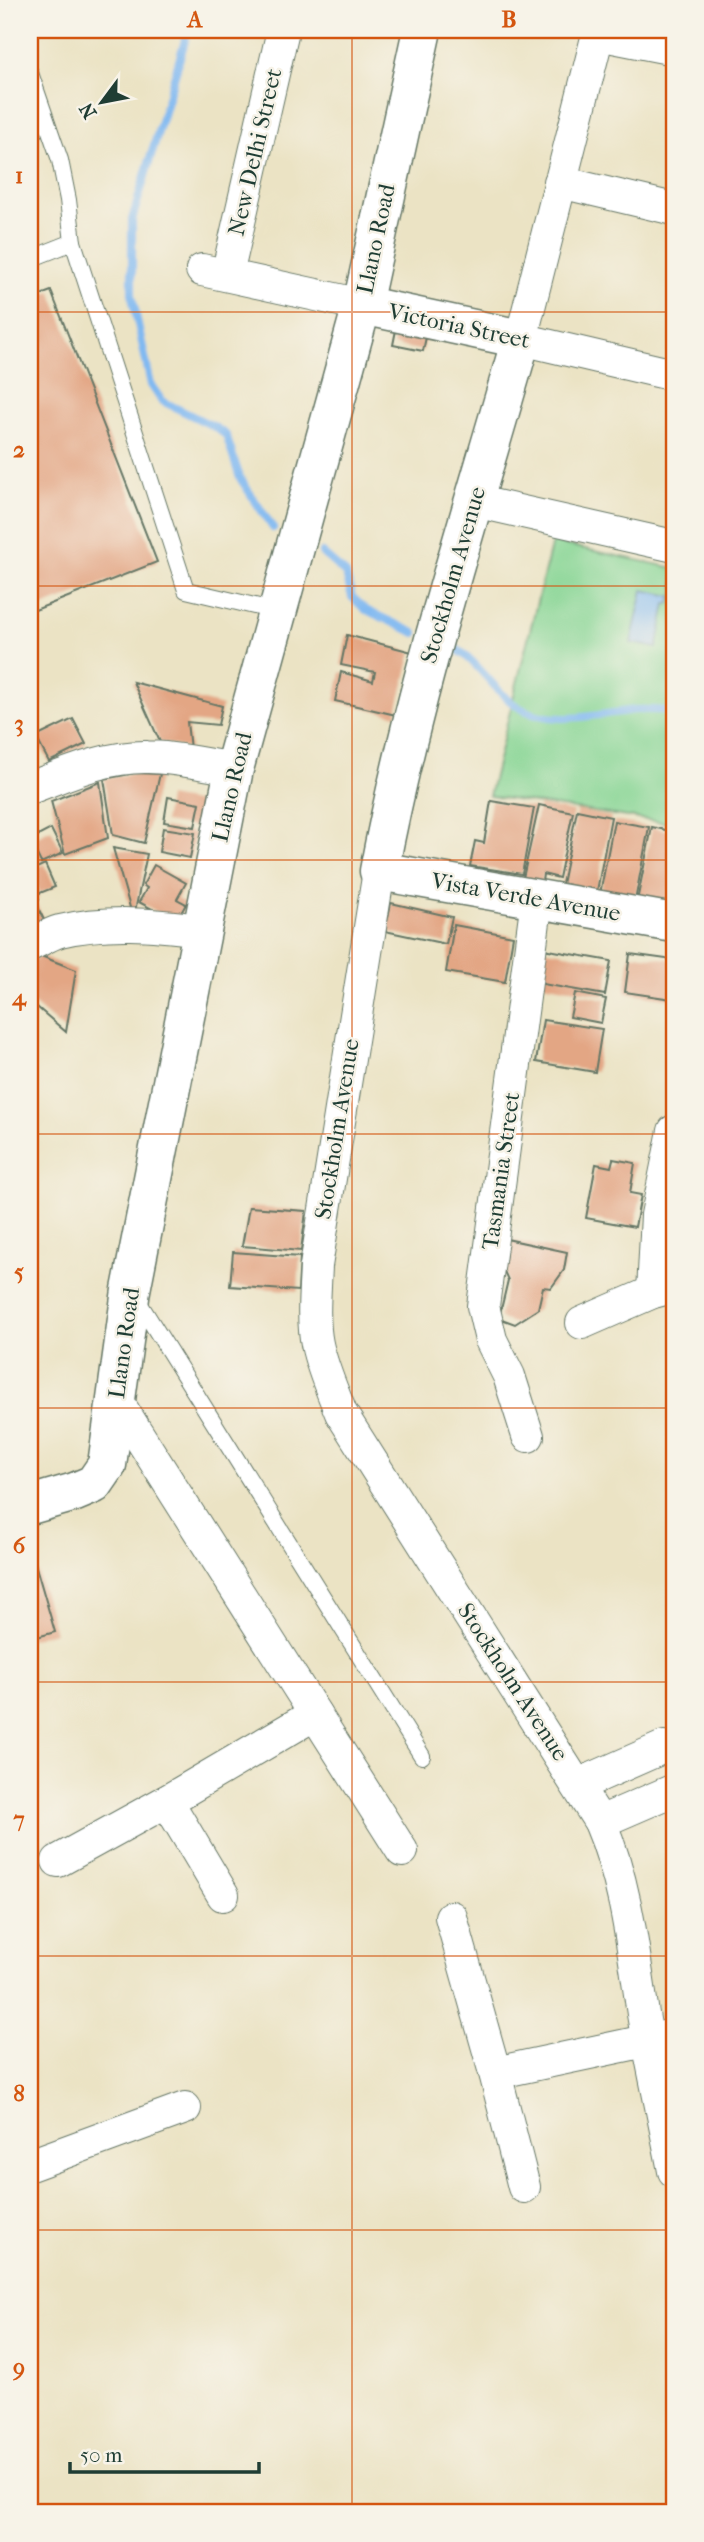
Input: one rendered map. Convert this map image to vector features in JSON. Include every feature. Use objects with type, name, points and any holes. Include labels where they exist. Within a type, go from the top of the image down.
[{"type":"main road","name":"Llano Road","points":[[30,1505],[75,1492],[94,1483],[107,1465],[131,1290],[234,769],[362,305],[422,30]]},
{"type":"main road","name":"Victoria Street","points":[[362,305],[521,339]]},
{"type":"main road","name":"Stockholm Avenue","points":[[379,870],[402,761],[521,339]]},
{"type":"main road","name":"Vista Verde Avenue","points":[[379,870],[674,923]]},
{"type":"street","name":"New Delhi Street","points":[[215,273],[283,30]]},
{"type":"street","points":[[599,32],[674,49]]},
{"type":"street","name":"Stockholm Avenue","points":[[521,339],[599,32]]},
{"type":"street","points":[[560,182],[674,209]]},
{"type":"street","name":"Victoria Street","points":[[215,273],[362,305]]},
{"type":"street","name":"Victoria Street","points":[[521,339],[674,375]]},
{"type":"street","points":[[474,501],[674,546]]},
{"type":"street","points":[[30,788],[87,765],[118,758],[150,757],[234,769]]},
{"type":"street","name":"Stockholm Avenue","points":[[379,870],[316,1266],[314,1309],[317,1343],[341,1413],[600,1822],[612,1850],[661,2038],[674,2171]]},
{"type":"street","name":"Tasmania Street","points":[[528,1436],[509,1376],[491,1340],[483,1306],[537,899]]},
{"type":"street","points":[[30,945],[57,932],[104,924],[156,924],[201,929]]},
{"type":"street","points":[[582,1323],[664,1289],[657,1215],[674,1131]]},
{"type":"street","points":[[115,1398],[402,1851]]},
{"type":"street","points":[[58,1861],[167,1801],[314,1714]]},
{"type":"street","points":[[578,1785],[664,1747]]},
{"type":"street","points":[[600,1822],[674,1790]]},
{"type":"street","points":[[167,1801],[223,1895]]},
{"type":"street","points":[[451,1917],[524,2187]]},
{"type":"street","points":[[495,2073],[661,2038]]},
{"type":"street","points":[[30,2165],[185,2108]]},
{"type":"lane","points":[[30,73],[60,160],[73,242],[186,590],[276,611]]},
{"type":"lane","points":[[30,259],[73,242]]},
{"type":"lane","points":[[131,1290],[422,1756]]},
{"type":"green space","points":[[552,542],[674,568],[674,824],[489,796]]},
{"type":"water","points":[[643,590],[672,596],[670,604],[666,604],[657,648],[631,643]]},
{"type":"building","points":[[51,291],[157,562],[30,612],[30,299]]},
{"type":"building","points":[[428,328],[423,351],[393,345],[396,330]]},
{"type":"building","points":[[347,635],[412,652],[396,715],[335,701],[341,672],[373,681],[375,672],[341,665]]},
{"type":"building","points":[[133,682],[222,706],[218,725],[187,722],[190,749],[160,742]]},
{"type":"building","points":[[73,719],[86,744],[49,762],[36,737]]},
{"type":"building","points":[[135,773],[160,774],[144,843],[113,835],[104,779]]},
{"type":"building","points":[[100,782],[108,838],[65,854],[51,801]]},
{"type":"building","points":[[168,797],[200,803],[195,827],[164,822]]},
{"type":"building","points":[[491,801],[534,808],[522,874],[470,866],[475,841],[484,843]]},
{"type":"building","points":[[539,805],[573,812],[559,878],[543,874],[542,882],[523,878]]},
{"type":"building","points":[[577,810],[611,817],[597,891],[562,884]]},
{"type":"building","points":[[614,821],[649,827],[635,901],[600,894]]},
{"type":"building","points":[[652,827],[674,832],[672,908],[637,901]]},
{"type":"building","points":[[163,828],[195,833],[190,858],[159,852]]},
{"type":"building","points":[[51,829],[63,853],[41,863],[30,840]]},
{"type":"building","points":[[113,848],[147,854],[135,911],[131,911]]},
{"type":"building","points":[[45,864],[55,887],[40,893],[30,871]]},
{"type":"building","points":[[154,865],[186,883],[177,899],[186,904],[176,922],[139,902],[147,888],[143,885]]},
{"type":"building","points":[[30,877],[39,899],[35,901],[44,920],[31,926]]},
{"type":"building","points":[[391,903],[452,917],[446,944],[385,931]]},
{"type":"building","points":[[454,925],[513,936],[505,982],[446,972]]},
{"type":"building","points":[[543,949],[611,961],[605,995],[537,983]]},
{"type":"building","points":[[630,954],[674,960],[672,999],[625,992]]},
{"type":"building","points":[[41,956],[76,970],[66,1032],[30,1001],[30,962]]},
{"type":"building","points":[[575,993],[606,999],[601,1023],[570,1017]]},
{"type":"building","points":[[543,1020],[602,1029],[595,1072],[536,1062]]},
{"type":"building","points":[[613,1159],[635,1163],[630,1193],[641,1195],[635,1227],[586,1218],[596,1164],[611,1167]]},
{"type":"building","points":[[249,1207],[306,1211],[301,1251],[242,1246]]},
{"type":"building","points":[[497,1237],[567,1252],[564,1270],[551,1288],[543,1287],[538,1309],[515,1324],[499,1318],[508,1280],[503,1269],[506,1254],[495,1250]]},
{"type":"building","points":[[233,1252],[300,1257],[298,1291],[230,1286]]},
{"type":"building","points":[[34,1560],[55,1632],[30,1639],[30,1561]]},
{"type":"waterway","points":[[188,30],[132,220],[132,296],[151,385],[162,401],[226,435],[240,478],[273,528]]},
{"type":"waterway","points":[[322,553],[346,574],[352,597],[366,610],[415,633]]},
{"type":"waterway","points":[[455,648],[510,701],[539,715],[571,718],[636,710],[674,711]]}]
